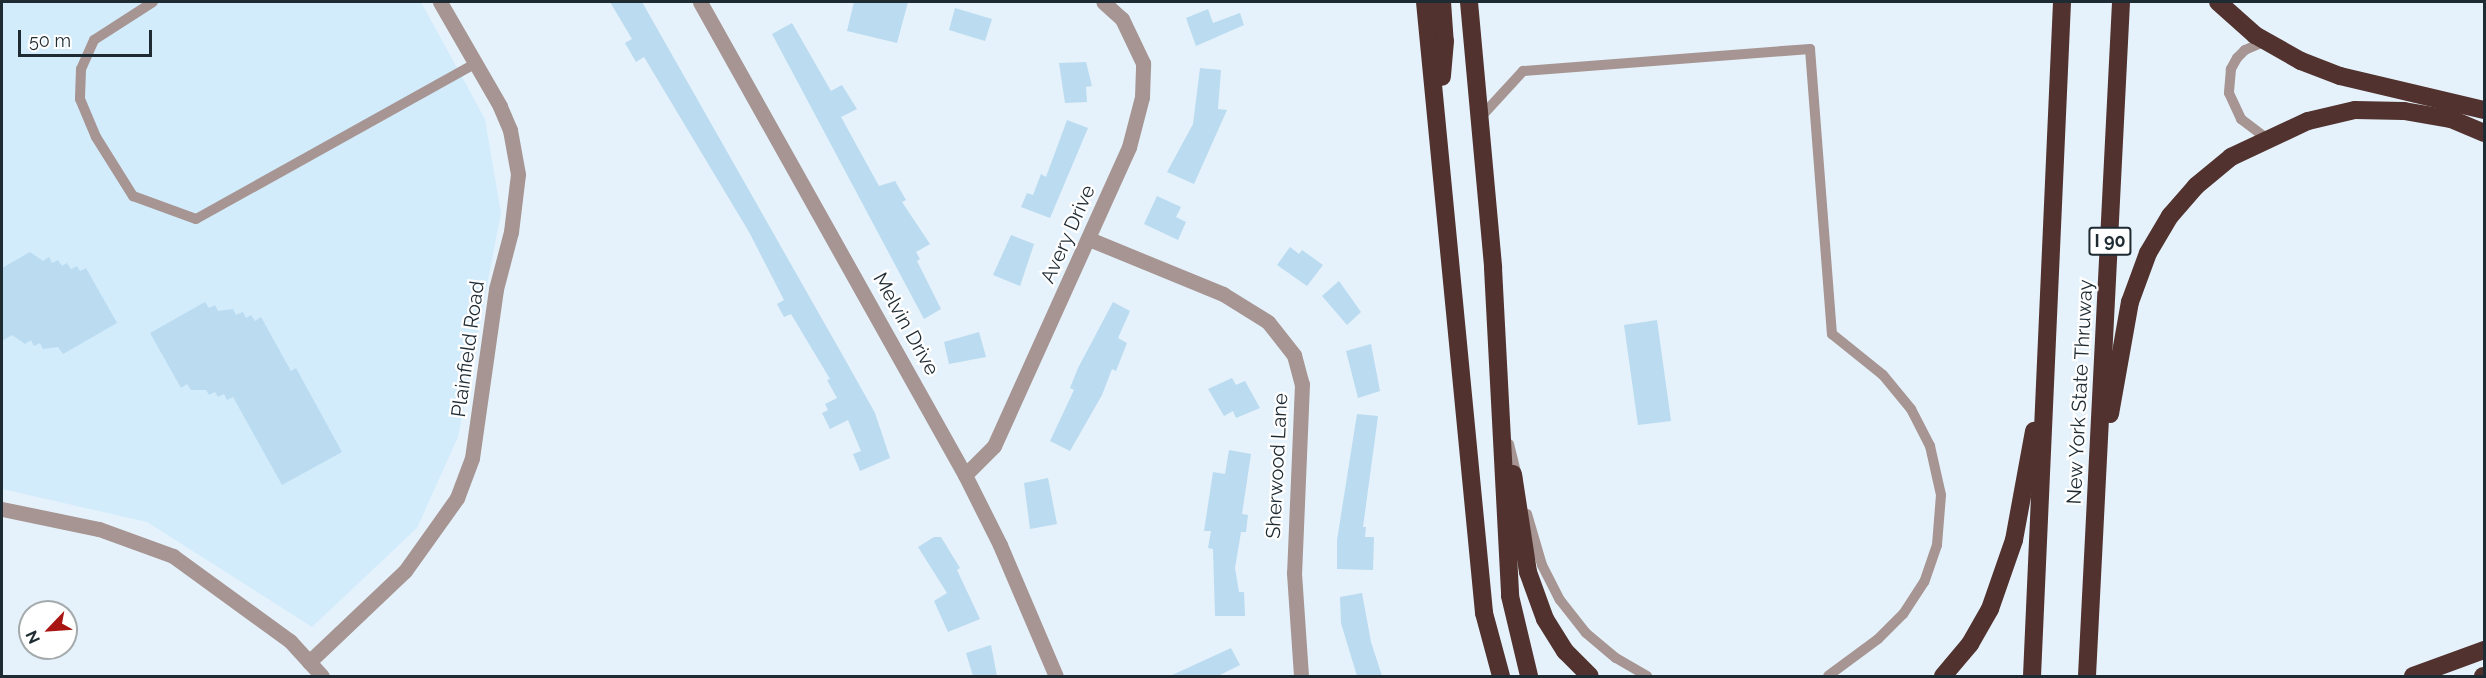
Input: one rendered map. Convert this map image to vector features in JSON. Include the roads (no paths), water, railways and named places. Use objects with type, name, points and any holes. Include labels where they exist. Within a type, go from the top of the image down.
[{"type":"highway","points":[[1425,2],[1484,613],[1501,676]]},
{"type":"highway","points":[[1438,124],[1445,41],[1442,2]]},
{"type":"highway","points":[[1461,2],[1478,120]]},
{"type":"highway","points":[[1469,2],[1493,268],[1497,388],[1510,596],[1529,676]]},
{"type":"highway","name":"New York State Thruway","points":[[2032,676],[2062,2]]},
{"type":"highway","name":"New York State Thruway","points":[[2088,676],[2121,2]]},
{"type":"highway","points":[[2218,2],[2266,41],[2301,61],[2340,76],[2484,110]]},
{"type":"highway","points":[[2097,481],[2130,302],[2148,253],[2170,216],[2196,186],[2231,157],[2266,138],[2307,121],[2355,110],[2404,111],[2451,119],[2484,133]]},
{"type":"highway","points":[[1943,676],[1970,644],[1990,609],[2014,540],[2048,350]]},
{"type":"highway","points":[[1497,388],[1509,444],[1528,572],[1545,619],[1565,651],[1590,676]]},
{"type":"highway","points":[[2413,676],[2484,650]]},
{"type":"street","name":"Plainfield Road","points":[[309,662],[405,571],[457,498],[472,458],[496,289],[511,231],[518,174],[510,130],[476,63],[440,2]]},
{"type":"street","name":"Melvin Drive","points":[[700,2],[965,475],[1000,545],[1056,676]]},
{"type":"street","name":"Avery Drive","points":[[965,475],[994,446],[1129,147],[1142,97],[1143,63],[1135,41],[1122,19],[1103,2]]},
{"type":"street","name":"Sherwood Lane","points":[[1089,239],[1223,294],[1268,322],[1294,355],[1302,384],[1294,573],[1301,676]]},
{"type":"street","points":[[2,509],[99,529],[173,555],[291,641],[322,676]]},
{"type":"lane","points":[[153,2],[94,40],[81,69],[80,99],[96,137],[133,196],[196,219],[476,63]]},
{"type":"lane","points":[[2266,41],[2245,50],[2237,58],[2231,69],[2229,93],[2241,118],[2266,138]]},
{"type":"lane","points":[[1478,120],[1523,71],[1810,49],[1832,334],[1883,375],[1911,409],[1930,446],[1941,495],[1937,545],[1924,582],[1903,614],[1878,639],[1828,676]]},
{"type":"lane","points":[[1509,444],[1542,565],[1560,600],[1586,633],[1616,658],[1647,676]]}]
